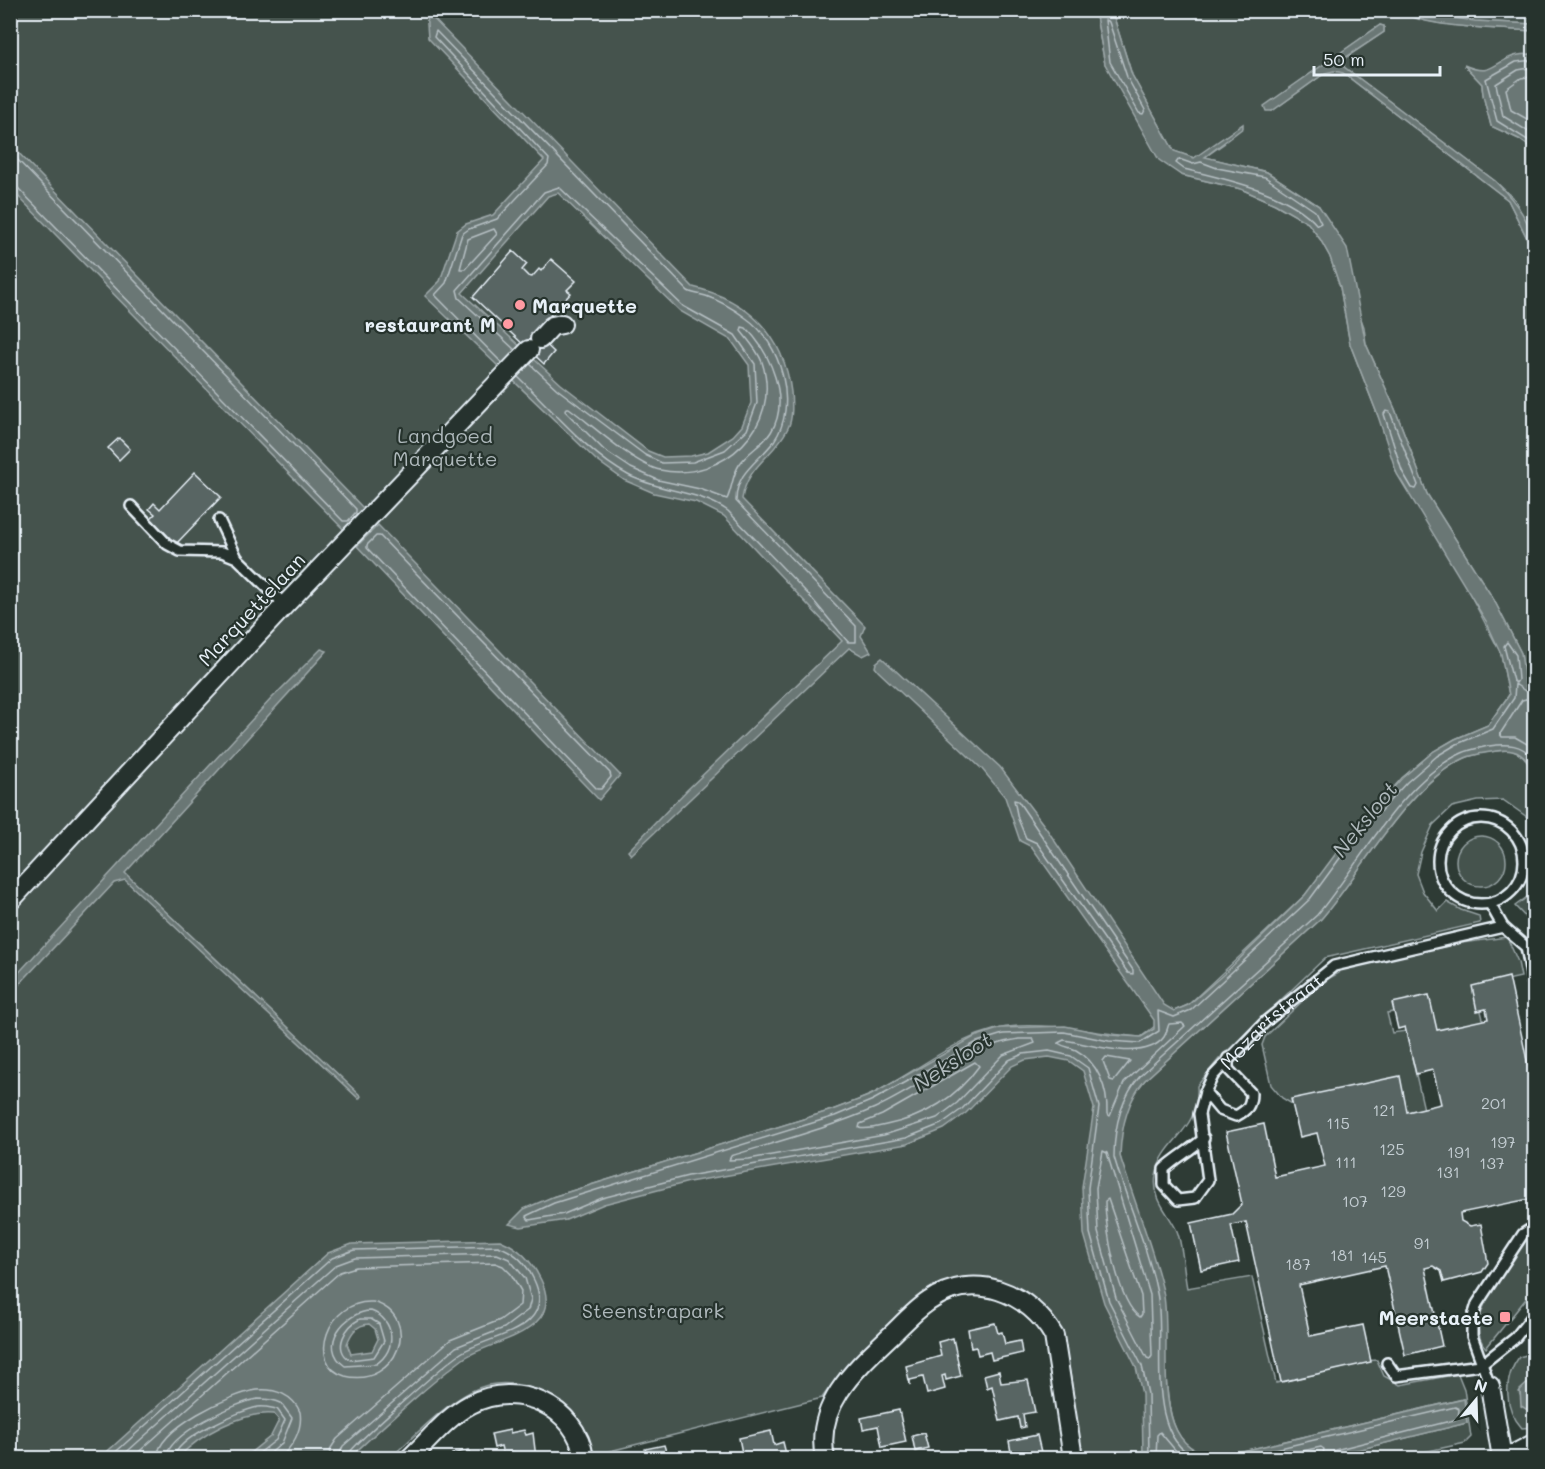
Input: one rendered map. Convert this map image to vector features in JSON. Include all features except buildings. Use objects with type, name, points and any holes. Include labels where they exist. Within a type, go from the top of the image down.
[{"type":"main road","points":[[1513,1458],[1534,1447]]},
{"type":"street","name":"Marquettelaan","points":[[10,901],[285,605],[552,326],[562,324]]},
{"type":"street","points":[[825,1458],[825,1428],[831,1407],[841,1386],[856,1368],[929,1301],[964,1288],[984,1287],[1001,1290],[1022,1299],[1045,1321],[1054,1336],[1073,1458]]},
{"type":"street","points":[[1490,1386],[1502,1458]]},
{"type":"street","points":[[410,1458],[458,1411],[494,1395],[517,1394],[540,1401],[562,1415],[579,1436],[584,1458]]},
{"type":"lane","points":[[131,506],[167,544],[180,551],[222,552],[237,558]]},
{"type":"lane","points":[[219,520],[237,558],[285,605]]},
{"type":"lane","points":[[1473,817],[1496,819],[1505,825],[1515,832],[1525,852],[1523,875],[1510,894],[1490,904],[1467,902],[1448,889],[1438,869],[1440,846],[1452,827],[1473,817]]},
{"type":"lane","points":[[1490,904],[1503,927],[1530,946],[1534,990]]},
{"type":"lane","name":"Mozartstraat","points":[[1204,1138],[1190,1152],[1176,1158],[1164,1169],[1164,1185],[1178,1200],[1195,1198],[1208,1180],[1205,1170],[1204,1138],[1200,1114],[1205,1092],[1213,1076],[1228,1058],[1266,1021],[1334,966],[1503,927]]},
{"type":"lane","points":[[1205,1092],[1220,1110],[1236,1116],[1246,1111],[1251,1103],[1251,1093],[1228,1069],[1228,1058]]},
{"type":"lane","points":[[1490,1386],[1472,1336],[1472,1320],[1477,1304],[1522,1234],[1534,1227]]},
{"type":"lane","points":[[1387,1364],[1396,1376],[1481,1365],[1515,1338],[1534,1314]]},
{"type":"green space","points":[[1403,10],[1426,21],[1444,24],[1534,31],[1534,54],[1514,57],[1496,67],[1479,72],[1465,66],[1482,84],[1491,126],[1519,139],[1534,150],[1534,239],[1515,200],[1495,181],[1344,67],[1344,59],[1384,32],[1384,26],[1380,25],[1265,106],[1272,111],[1325,73],[1334,71],[1343,73],[1508,200],[1534,252],[1534,682],[1526,686],[1521,653],[1494,600],[1427,494],[1395,409],[1366,344],[1364,327],[1319,206],[1267,172],[1205,157],[1225,143],[1194,158],[1174,151],[1132,75],[1112,11]]},
{"type":"green space","points":[[10,11],[1095,11],[1105,64],[1181,175],[1241,189],[1275,204],[1308,223],[1330,257],[1340,287],[1350,344],[1378,416],[1501,654],[1509,695],[1488,725],[1434,751],[1402,778],[1384,802],[1364,819],[1305,895],[1188,1005],[1174,1011],[1141,1037],[1049,1026],[1018,1026],[998,1029],[960,1043],[888,1086],[851,1103],[552,1197],[898,1117],[998,1046],[1118,1063],[1110,1131],[1170,1458],[1082,1458],[1072,1384],[1064,1344],[1058,1329],[1046,1316],[973,1281],[871,1347],[836,1379],[822,1398],[594,1455],[583,1426],[568,1407],[543,1392],[529,1387],[499,1384],[485,1386],[461,1398],[439,1413],[390,1458],[11,1458]]},
{"type":"green space","points":[[1426,11],[1534,11],[1534,24],[1475,21],[1429,14]]},
{"type":"green space","points":[[1511,750],[1521,755],[1532,772],[1535,783],[1534,829],[1527,817],[1503,800],[1478,801],[1452,807],[1433,825],[1421,852],[1416,874],[1423,892],[1438,911],[1447,902],[1479,916],[1480,923],[1325,958],[1219,1059],[1197,1086],[1193,1114],[1160,1162],[1155,1183],[1158,1198],[1178,1234],[1187,1288],[1252,1277],[1276,1383],[1364,1363],[1364,1361],[1377,1360],[1384,1376],[1400,1385],[1458,1374],[1464,1389],[1471,1437],[1465,1443],[1397,1458],[1325,1458],[1467,1423],[1463,1399],[1230,1454],[1212,1455],[1197,1452],[1179,1435],[1170,1409],[1166,1378],[1120,1156],[1120,1137],[1134,1092],[1321,919],[1387,830],[1424,787],[1444,770],[1465,758],[1482,753]]},
{"type":"green space","points":[[1481,836],[1490,838],[1501,847],[1506,861],[1504,870],[1495,881],[1481,886],[1472,884],[1461,875],[1456,861],[1458,852],[1467,841]]},
{"type":"green space","points":[[1534,892],[1534,925],[1533,925],[1515,906]]},
{"type":"green space","points":[[1507,937],[1518,962],[1521,977],[1475,987],[1485,1027],[1433,1039],[1409,1010],[1387,1013],[1392,1033],[1406,1031],[1433,1149],[1310,1100],[1292,1104],[1282,1098],[1271,1085],[1262,1045],[1265,1037],[1322,982],[1339,973],[1341,969],[1461,943]]},
{"type":"green space","points":[[1534,1235],[1534,1289],[1486,1348],[1480,1337],[1479,1323],[1483,1309],[1508,1265],[1525,1242]]},
{"type":"green space","points":[[1534,1353],[1534,1377],[1519,1392],[1526,1409],[1534,1406],[1534,1427],[1522,1428],[1509,1403],[1508,1384],[1519,1357]]},
{"type":"water","points":[[426,11],[693,287],[731,301],[760,323],[771,337],[787,372],[791,397],[791,420],[776,447],[749,478],[742,499],[865,626],[861,636],[871,652],[863,656],[849,648],[631,855],[628,851],[687,790],[842,641],[724,516],[696,502],[654,493],[624,480],[596,460],[425,296],[440,281],[457,231],[466,224],[493,215],[544,160],[428,38]],"holes":[[[558,193],[680,311],[731,340],[749,365],[751,403],[742,426],[733,436],[708,452],[691,456],[663,457],[648,451],[561,384],[462,293],[548,196]]]},
{"type":"water","name":"Neksloot","points":[[1095,11],[1112,11],[1132,75],[1174,151],[1194,158],[1243,124],[1243,128],[1205,157],[1267,172],[1319,206],[1347,248],[1366,344],[1395,409],[1427,494],[1494,600],[1521,653],[1526,686],[1534,682],[1534,775],[1528,762],[1520,754],[1503,750],[1465,758],[1444,770],[1405,808],[1321,919],[1145,1080],[1126,1115],[1120,1156],[1163,1291],[1166,1313],[1168,1396],[1173,1421],[1184,1441],[1202,1453],[1230,1454],[1464,1399],[1467,1423],[1325,1458],[1143,1458],[1142,1394],[1136,1367],[1104,1303],[1084,1234],[1082,1187],[1094,1108],[1083,1071],[1069,1061],[1049,1057],[1025,1060],[1012,1066],[966,1113],[944,1129],[907,1144],[689,1182],[604,1204],[566,1220],[521,1227],[509,1224],[524,1209],[552,1197],[832,1110],[871,1095],[974,1037],[1001,1028],[1065,1026],[1110,1035],[1141,1037],[1154,1029],[1154,1020],[1032,847],[1020,841],[1005,797],[982,769],[878,671],[875,667],[876,663],[882,658],[1000,767],[1046,828],[1164,1005],[1174,1011],[1188,1005],[1225,973],[1305,895],[1346,840],[1402,778],[1434,751],[1488,725],[1509,695],[1501,654],[1486,621],[1397,474],[1378,416],[1350,344],[1340,287],[1330,257],[1320,239],[1308,223],[1275,204],[1241,189],[1181,175],[1159,160],[1105,64]]},
{"type":"water","points":[[1403,11],[1426,11],[1429,14],[1475,21],[1534,24],[1534,31],[1444,24],[1412,17]]},
{"type":"water","points":[[1380,25],[1384,26],[1384,32],[1345,58],[1344,67],[1495,181],[1516,204],[1527,222],[1534,252],[1508,200],[1343,73],[1334,71],[1325,73],[1272,111],[1266,111],[1264,106]]},
{"type":"water","points":[[1534,54],[1534,150],[1519,139],[1491,126],[1482,84],[1464,65],[1486,70],[1514,56]]},
{"type":"water","points":[[10,144],[366,511],[346,532],[11,189]]},
{"type":"water","points":[[378,525],[620,775],[599,800],[357,546]]},
{"type":"water","points":[[321,649],[327,651],[125,873],[361,1096],[359,1099],[125,880],[114,883],[11,993],[11,981],[271,699]]},
{"type":"water","points":[[500,1240],[519,1251],[537,1273],[546,1298],[543,1312],[535,1324],[522,1333],[463,1359],[349,1458],[244,1458],[271,1436],[279,1420],[274,1414],[262,1414],[248,1416],[222,1426],[197,1441],[178,1458],[100,1458],[328,1253],[352,1244]],"holes":[[[369,1324],[375,1329],[378,1339],[372,1351],[351,1354],[347,1344],[355,1330]]]},
{"type":"water","points":[[1534,1377],[1534,1406],[1526,1409],[1521,1406],[1520,1390]]},
{"type":"place","name":"Marquette","points":[[520,305]]},
{"type":"place","name":"restaurant M","points":[[508,324]]},
{"type":"place","name":"Meerstaete","points":[[1505,1317]]},
{"type":"park label","name":"Landgoed Marquette","points":[[445,446]]},
{"type":"park label","name":"Steenstrapark","points":[[653,1310]]}]
